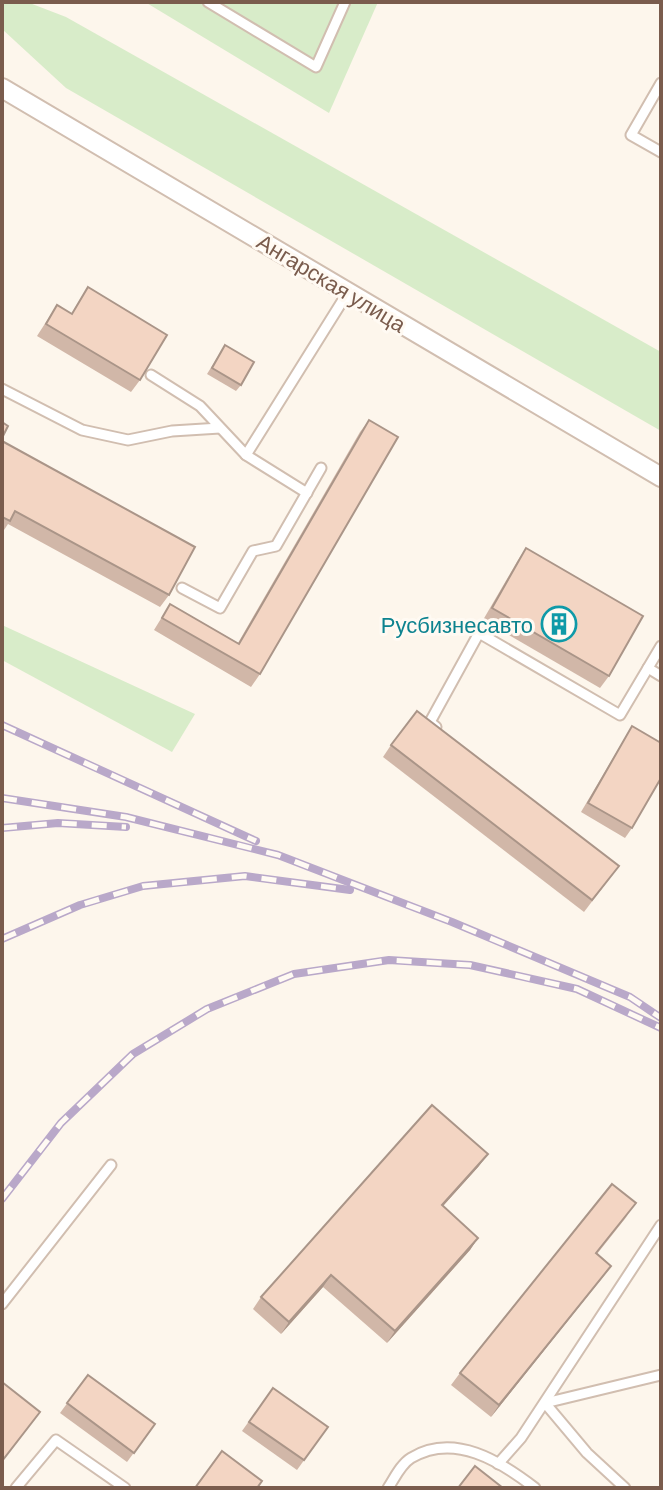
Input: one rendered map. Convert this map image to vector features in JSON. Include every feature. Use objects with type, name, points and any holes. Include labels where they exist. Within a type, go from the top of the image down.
[{"type":"street","name":"Ангарская улица","points":[[2,88],[661,477]]},
{"type":"lane","points":[[208,2],[316,67],[345,2]]},
{"type":"lane","points":[[661,83],[631,135],[661,152]]},
{"type":"lane","points":[[246,455],[348,292]]},
{"type":"lane","points":[[151,375],[200,406],[246,455],[307,493]]},
{"type":"lane","points":[[2,389],[82,430],[128,440],[172,431],[220,428]]},
{"type":"lane","points":[[182,588],[220,608],[253,551],[276,546],[321,468]]},
{"type":"lane","points":[[440,730],[430,722],[479,633],[620,715],[661,646]]},
{"type":"lane","points":[[648,668],[661,676]]},
{"type":"lane","points":[[2,1304],[111,1165]]},
{"type":"lane","points":[[498,1464],[545,1403],[661,1225]]},
{"type":"lane","points":[[545,1403],[661,1375]]},
{"type":"lane","points":[[545,1403],[587,1453],[625,1488]]},
{"type":"lane","points":[[16,1488],[56,1440],[125,1488]]},
{"type":"lane","points":[[388,1488],[408,1459],[442,1446],[477,1453],[519,1475],[535,1488]]},
{"type":"green space","points":[[2,2],[27,2],[66,17],[661,352],[661,431],[66,88],[2,29]]},
{"type":"green space","points":[[145,2],[378,2],[329,113]]},
{"type":"green space","points":[[2,625],[195,714],[172,752],[2,660]]},
{"type":"building","points":[[88,287],[167,335],[140,380],[46,324],[57,305],[72,314]]},
{"type":"building","points":[[225,345],[254,362],[241,385],[212,368]]},
{"type":"building","points":[[369,420],[398,437],[260,674],[162,618],[170,604],[239,644]]},
{"type":"building","points":[[2,422],[8,426],[2,438]]},
{"type":"building","points":[[2,441],[195,547],[169,595],[15,511],[10,521],[2,517]]},
{"type":"building","name":"Русбизнесавто","points":[[526,548],[643,616],[609,676],[492,608]]},
{"type":"building","points":[[417,711],[619,866],[592,900],[391,745]]},
{"type":"building","points":[[632,726],[661,743],[661,778],[632,828],[588,803]]},
{"type":"building","points":[[432,1105],[488,1154],[442,1205],[478,1238],[395,1331],[331,1275],[289,1322],[261,1297]]},
{"type":"building","points":[[612,1184],[636,1203],[596,1253],[611,1266],[499,1405],[460,1373]]},
{"type":"building","points":[[88,1375],[155,1424],[134,1453],[67,1403]]},
{"type":"building","points":[[2,1382],[40,1412],[2,1461]]},
{"type":"building","points":[[273,1388],[328,1427],[304,1460],[249,1422]]},
{"type":"building","points":[[222,1451],[262,1481],[257,1488],[195,1488]]},
{"type":"building","points":[[475,1466],[503,1488],[458,1488]]},
{"type":"railway","points":[[2,725],[256,841]]},
{"type":"railway","points":[[2,798],[126,817],[278,855],[452,922],[630,997],[661,1018]]},
{"type":"railway","points":[[2,828],[58,823],[126,827]]},
{"type":"railway","points":[[2,939],[80,905],[143,886],[245,876],[350,890]]},
{"type":"railway","points":[[2,1199],[61,1123],[133,1054],[207,1009],[294,974],[389,960],[470,965],[577,989],[661,1028]]},
{"type":"place","name":"Русбизнесавто","points":[[559,624]]}]
